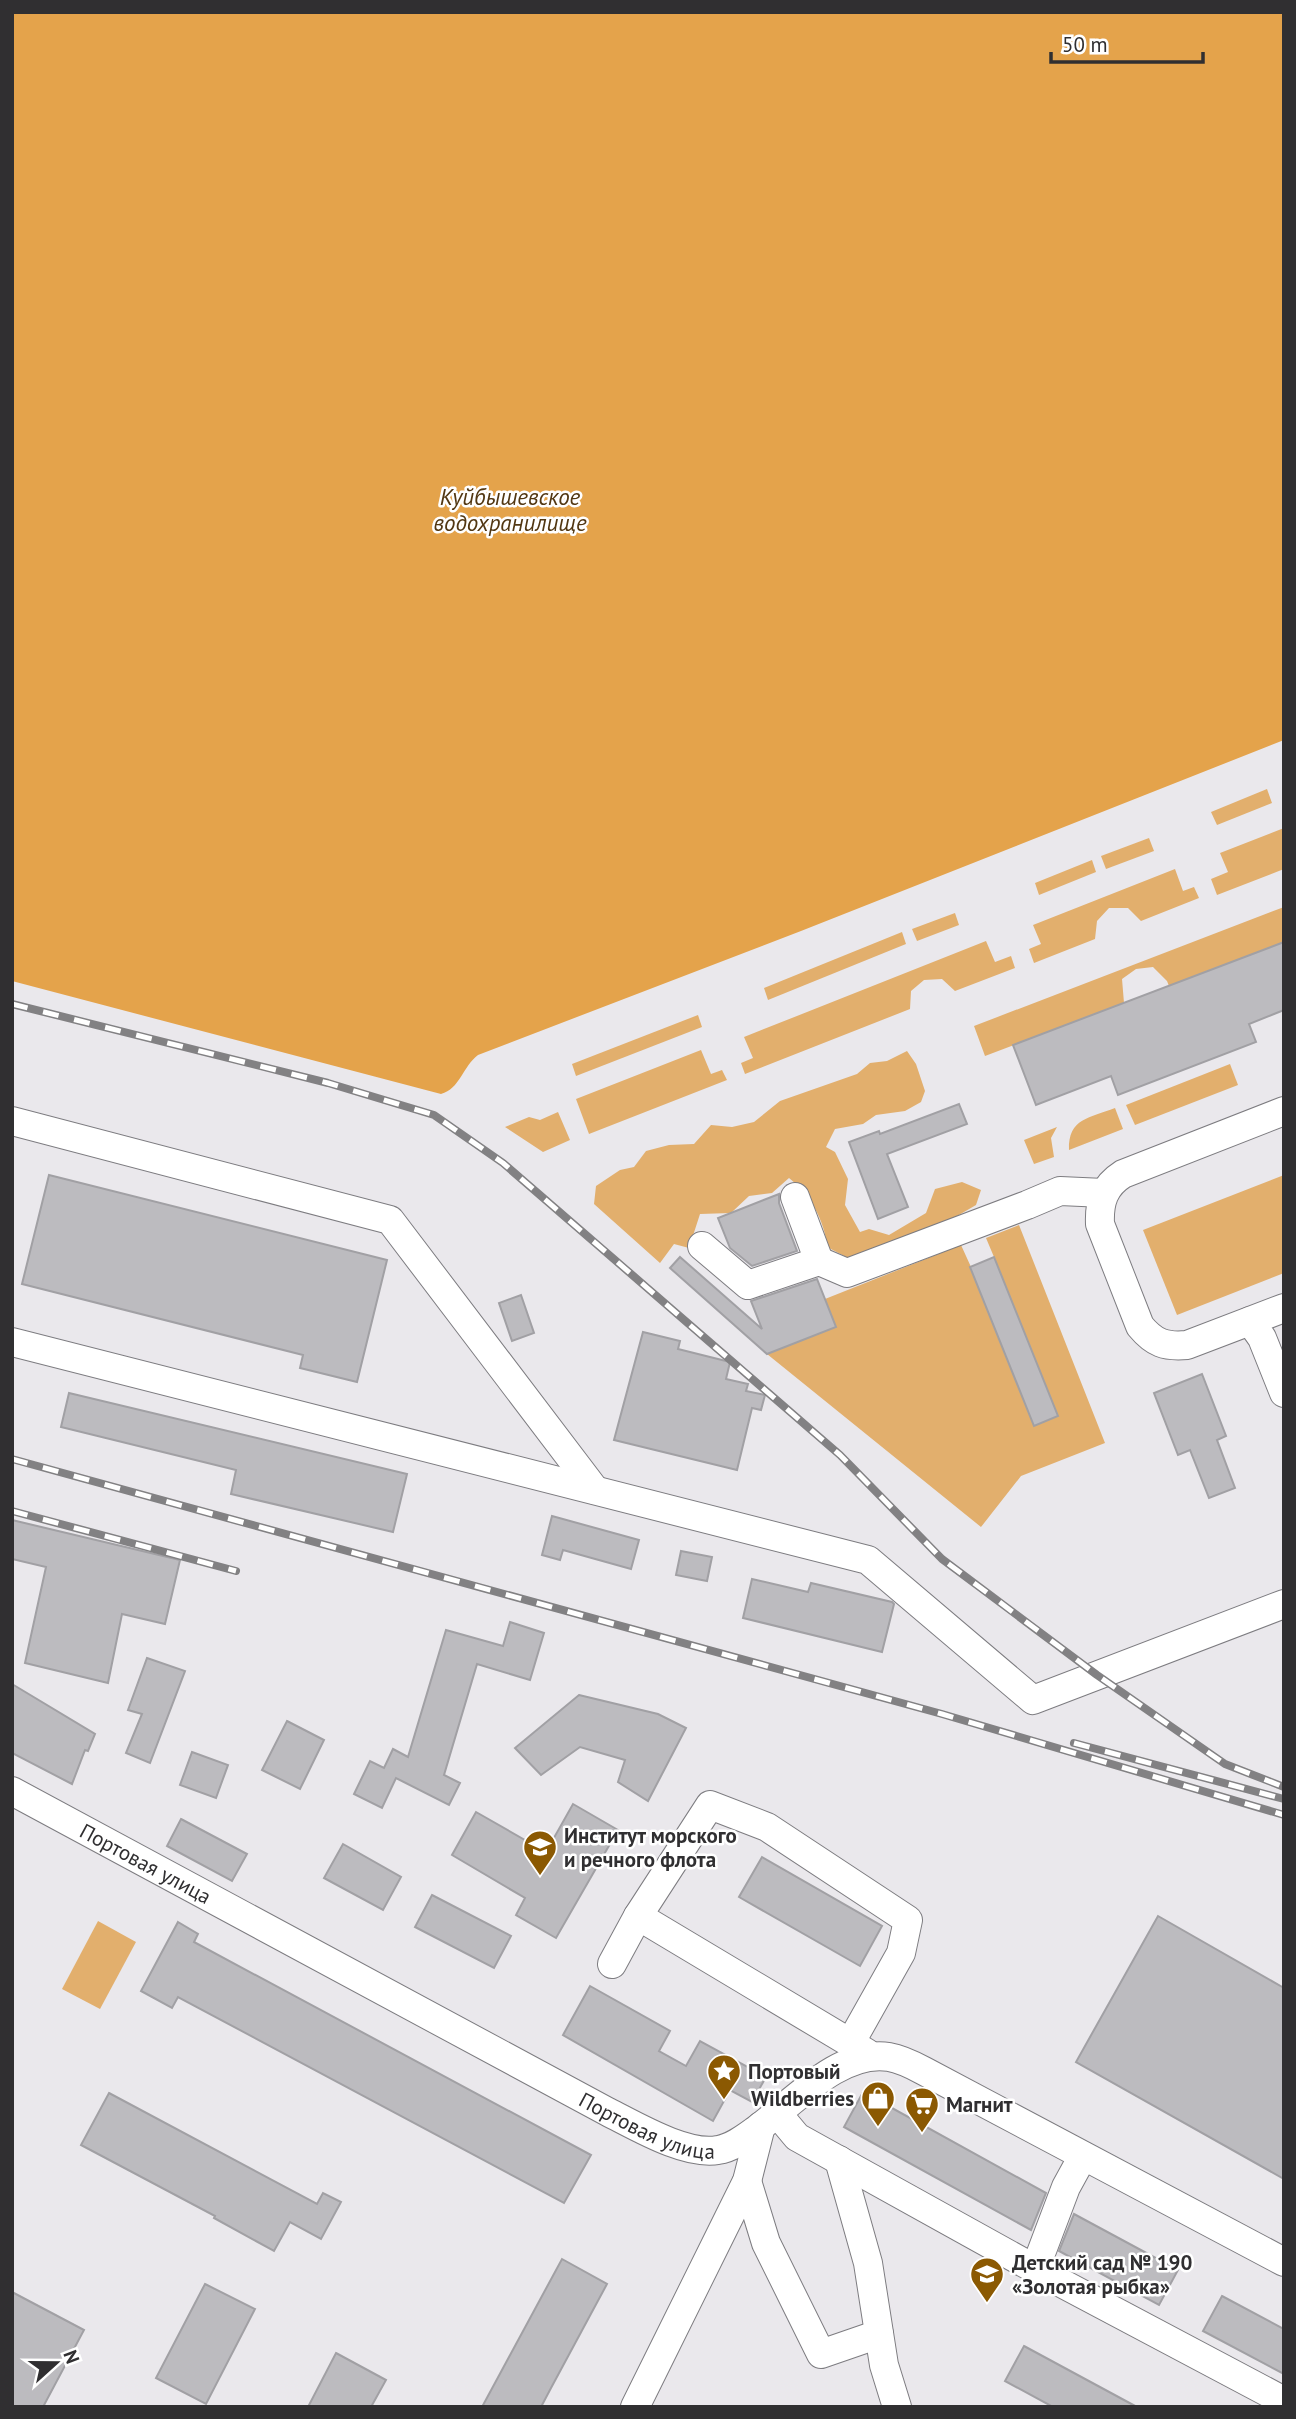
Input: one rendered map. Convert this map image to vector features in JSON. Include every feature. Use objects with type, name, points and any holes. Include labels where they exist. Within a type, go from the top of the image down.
[{"type":"street","points":[[1284,1111],[1123,1174],[1112,1181],[1099,1208],[1100,1224],[1140,1326],[1150,1338],[1172,1347],[1187,1345],[1284,1308]]},
{"type":"street","points":[[12,1121],[390,1220],[595,1490]]},
{"type":"street","points":[[702,1246],[748,1285],[819,1261],[847,1273],[1060,1191],[1104,1193]]},
{"type":"street","points":[[795,1197],[819,1261]]},
{"type":"street","points":[[1250,1321],[1262,1338],[1284,1394]]},
{"type":"street","points":[[12,1342],[868,1560],[1033,1700],[1284,1604]]},
{"type":"street","name":"Портовая улица","points":[[12,1791],[644,2130],[694,2150],[718,2150],[740,2141],[862,2049]]},
{"type":"street","points":[[612,1964],[638,1916],[710,1805],[767,1827],[908,1920],[901,1954],[862,2049]]},
{"type":"street","points":[[638,1916],[862,2049],[906,2062],[1284,2262]]},
{"type":"street","points":[[635,2407],[747,2181],[769,2119],[1035,2269],[1284,2401]]},
{"type":"street","points":[[1035,2269],[1066,2187],[1083,2156]]},
{"type":"street","points":[[839,2160],[869,2263],[884,2365],[897,2407]]},
{"type":"street","points":[[747,2181],[766,2243],[821,2354],[879,2334]]},
{"type":"shaded area","points":[[1267,789],[1272,803],[1217,825],[1211,812]]},
{"type":"shaded area","points":[[1284,828],[1284,869],[1217,895],[1211,879],[1228,872],[1220,853]]},
{"type":"shaded area","points":[[1149,838],[1154,851],[1106,869],[1101,856]]},
{"type":"shaded area","points":[[1092,860],[1096,872],[1039,895],[1035,883]]},
{"type":"shaded area","points":[[1175,869],[1183,891],[1194,887],[1199,898],[1141,921],[1128,908],[1109,908],[1097,921],[1095,939],[1034,963],[1029,949],[1041,944],[1033,925]]},
{"type":"shaded area","points":[[1284,907],[1284,942],[1169,986],[1153,967],[1136,969],[1122,979],[1124,1003],[985,1056],[974,1026]]},
{"type":"shaded area","points":[[955,913],[959,925],[917,941],[912,929]]},
{"type":"shaded area","points":[[902,932],[906,944],[768,1000],[764,988]]},
{"type":"shaded area","points":[[986,941],[995,962],[1011,956],[1015,968],[955,991],[942,979],[924,980],[911,991],[910,1009],[745,1074],[741,1063],[753,1058],[744,1037]]},
{"type":"shaded area","points":[[698,1015],[702,1027],[576,1076],[572,1064]]},
{"type":"shaded area","points":[[701,1050],[711,1074],[722,1070],[727,1080],[589,1134],[576,1099]]},
{"type":"shaded area","points":[[907,1051],[916,1064],[925,1091],[921,1102],[905,1111],[876,1115],[863,1124],[835,1129],[826,1147],[835,1152],[848,1179],[845,1205],[860,1232],[869,1229],[889,1235],[926,1213],[935,1189],[962,1182],[981,1190],[976,1205],[921,1237],[852,1260],[827,1247],[815,1209],[804,1192],[789,1178],[772,1193],[749,1196],[731,1213],[700,1214],[689,1248],[674,1244],[660,1263],[594,1204],[596,1186],[620,1170],[634,1167],[646,1151],[669,1145],[694,1144],[711,1125],[732,1127],[754,1122],[780,1101],[857,1074],[870,1063],[887,1061]]},
{"type":"shaded area","points":[[1230,1064],[1238,1085],[1135,1125],[1126,1105]]},
{"type":"shaded area","points":[[1115,1108],[1123,1129],[1069,1150],[1072,1131],[1077,1125],[1089,1117]]},
{"type":"shaded area","points":[[558,1112],[570,1140],[543,1152],[505,1127],[529,1117],[540,1120]]},
{"type":"shaded area","points":[[1057,1127],[1051,1138],[1054,1157],[1034,1164],[1024,1140]]},
{"type":"shaded area","points":[[1284,1175],[1284,1273],[1177,1315],[1143,1230]]},
{"type":"shaded area","points":[[1019,1225],[1105,1443],[1021,1476],[981,1527],[767,1354],[836,1327],[825,1299],[961,1245],[971,1267],[994,1257],[986,1238]]},
{"type":"shaded area","points":[[98,1921],[136,1942],[100,2009],[62,1989]]},
{"type":"water","name":"Куйбышевское водохранилище","points":[[12,12],[1284,12],[1284,740],[478,1055],[453,1087],[441,1094],[12,981]]},
{"type":"building","points":[[1284,942],[1284,1010],[1249,1024],[1256,1042],[1118,1095],[1111,1076],[1036,1105],[1013,1045]]},
{"type":"building","points":[[959,1104],[967,1124],[887,1154],[908,1207],[878,1219],[849,1142],[879,1131],[880,1134]]},
{"type":"building","points":[[49,1175],[387,1260],[357,1382],[300,1368],[303,1355],[22,1284]]},
{"type":"building","points":[[779,1194],[779,1203],[797,1251],[752,1266],[730,1248],[718,1218]]},
{"type":"building","points":[[680,1257],[762,1329],[751,1301],[817,1279],[836,1327],[767,1354],[670,1268]]},
{"type":"building","points":[[994,1257],[1058,1416],[1034,1426],[970,1267]]},
{"type":"building","points":[[521,1295],[534,1333],[512,1341],[499,1303]]},
{"type":"building","points":[[643,1332],[680,1341],[678,1349],[730,1362],[726,1379],[748,1384],[746,1391],[765,1395],[761,1410],[752,1408],[737,1470],[614,1440]]},
{"type":"building","points":[[1202,1374],[1226,1436],[1217,1440],[1235,1488],[1209,1498],[1190,1450],[1178,1455],[1154,1393]]},
{"type":"building","points":[[69,1393],[407,1474],[393,1532],[231,1494],[236,1470],[61,1427]]},
{"type":"building","points":[[552,1516],[639,1540],[631,1569],[563,1550],[560,1560],[542,1555]]},
{"type":"building","points":[[12,1520],[180,1560],[165,1624],[122,1614],[108,1683],[25,1663],[46,1567],[12,1559]]},
{"type":"building","points":[[681,1551],[712,1557],[707,1581],[676,1575]]},
{"type":"building","points":[[752,1579],[808,1592],[811,1583],[892,1602],[894,1604],[882,1652],[743,1618]]},
{"type":"building","points":[[510,1622],[544,1633],[530,1680],[477,1664],[444,1775],[460,1783],[449,1805],[396,1778],[382,1808],[354,1794],[370,1761],[384,1768],[393,1749],[408,1757],[446,1630],[503,1646]]},
{"type":"building","points":[[147,1658],[185,1671],[150,1763],[126,1753],[142,1714],[128,1710]]},
{"type":"building","points":[[12,1684],[95,1734],[88,1751],[85,1750],[72,1784],[12,1753]]},
{"type":"building","points":[[579,1695],[658,1714],[686,1728],[648,1801],[618,1782],[625,1760],[580,1747],[541,1775],[515,1748]]},
{"type":"building","points":[[287,1721],[324,1740],[300,1789],[262,1770]]},
{"type":"building","points":[[192,1752],[228,1765],[216,1798],[180,1785]]},
{"type":"building","name":"Институт морского и речного флота","points":[[573,1804],[618,1830],[556,1938],[516,1915],[525,1898],[452,1855],[476,1812],[546,1852]]},
{"type":"building","points":[[181,1819],[247,1854],[232,1881],[167,1846]]},
{"type":"building","points":[[343,1844],[401,1877],[383,1910],[324,1878]]},
{"type":"building","points":[[762,1857],[882,1926],[860,1966],[739,1897]]},
{"type":"building","points":[[432,1895],[511,1936],[494,1968],[415,1927]]},
{"type":"building","points":[[1158,1916],[1284,1988],[1284,2179],[1076,2062]]},
{"type":"building","points":[[178,1922],[198,1934],[194,1942],[591,2155],[564,2203],[178,1997],[172,2008],[141,1991]]},
{"type":"building","points":[[590,1986],[670,2031],[659,2051],[686,2066],[700,2041],[766,2077],[752,2102],[730,2090],[713,2121],[563,2035]]},
{"type":"building","points":[[863,2092],[1046,2193],[1031,2230],[844,2127]]},
{"type":"building","points":[[109,2093],[317,2204],[323,2193],[341,2202],[321,2239],[290,2222],[274,2251],[214,2218],[215,2216],[81,2145]]},
{"type":"building","points":[[1074,2214],[1178,2270],[1159,2305],[1059,2251]]},
{"type":"building","points":[[562,2259],[607,2284],[541,2407],[482,2407]]},
{"type":"building","points":[[205,2284],[255,2309],[206,2404],[156,2378]]},
{"type":"building","points":[[12,2292],[84,2330],[43,2407],[12,2407]]},
{"type":"building","points":[[1222,2296],[1284,2329],[1284,2374],[1203,2331]]},
{"type":"building","points":[[1024,2346],[1137,2407],[1053,2407],[1005,2381]]},
{"type":"building","points":[[336,2353],[386,2380],[371,2407],[308,2407]]},
{"type":"railway","points":[[12,1004],[328,1083],[434,1115],[503,1163],[840,1455],[942,1559],[1097,1675],[1225,1764],[1284,1787]]},
{"type":"railway","points":[[12,1459],[942,1714],[1284,1815]]},
{"type":"railway","points":[[12,1511],[236,1571]]},
{"type":"railway","points":[[1074,1743],[1284,1799]]},
{"type":"place","name":"Институт морского и речного флота","points":[[540,1877]]},
{"type":"place","name":"Портовый","points":[[724,2101]]},
{"type":"place","name":"Wildberries","points":[[878,2128]]},
{"type":"place","name":"Магнит","points":[[922,2134]]},
{"type":"place","name":"Детский сад № 190 «Золотая рыбка»","points":[[987,2304]]}]
